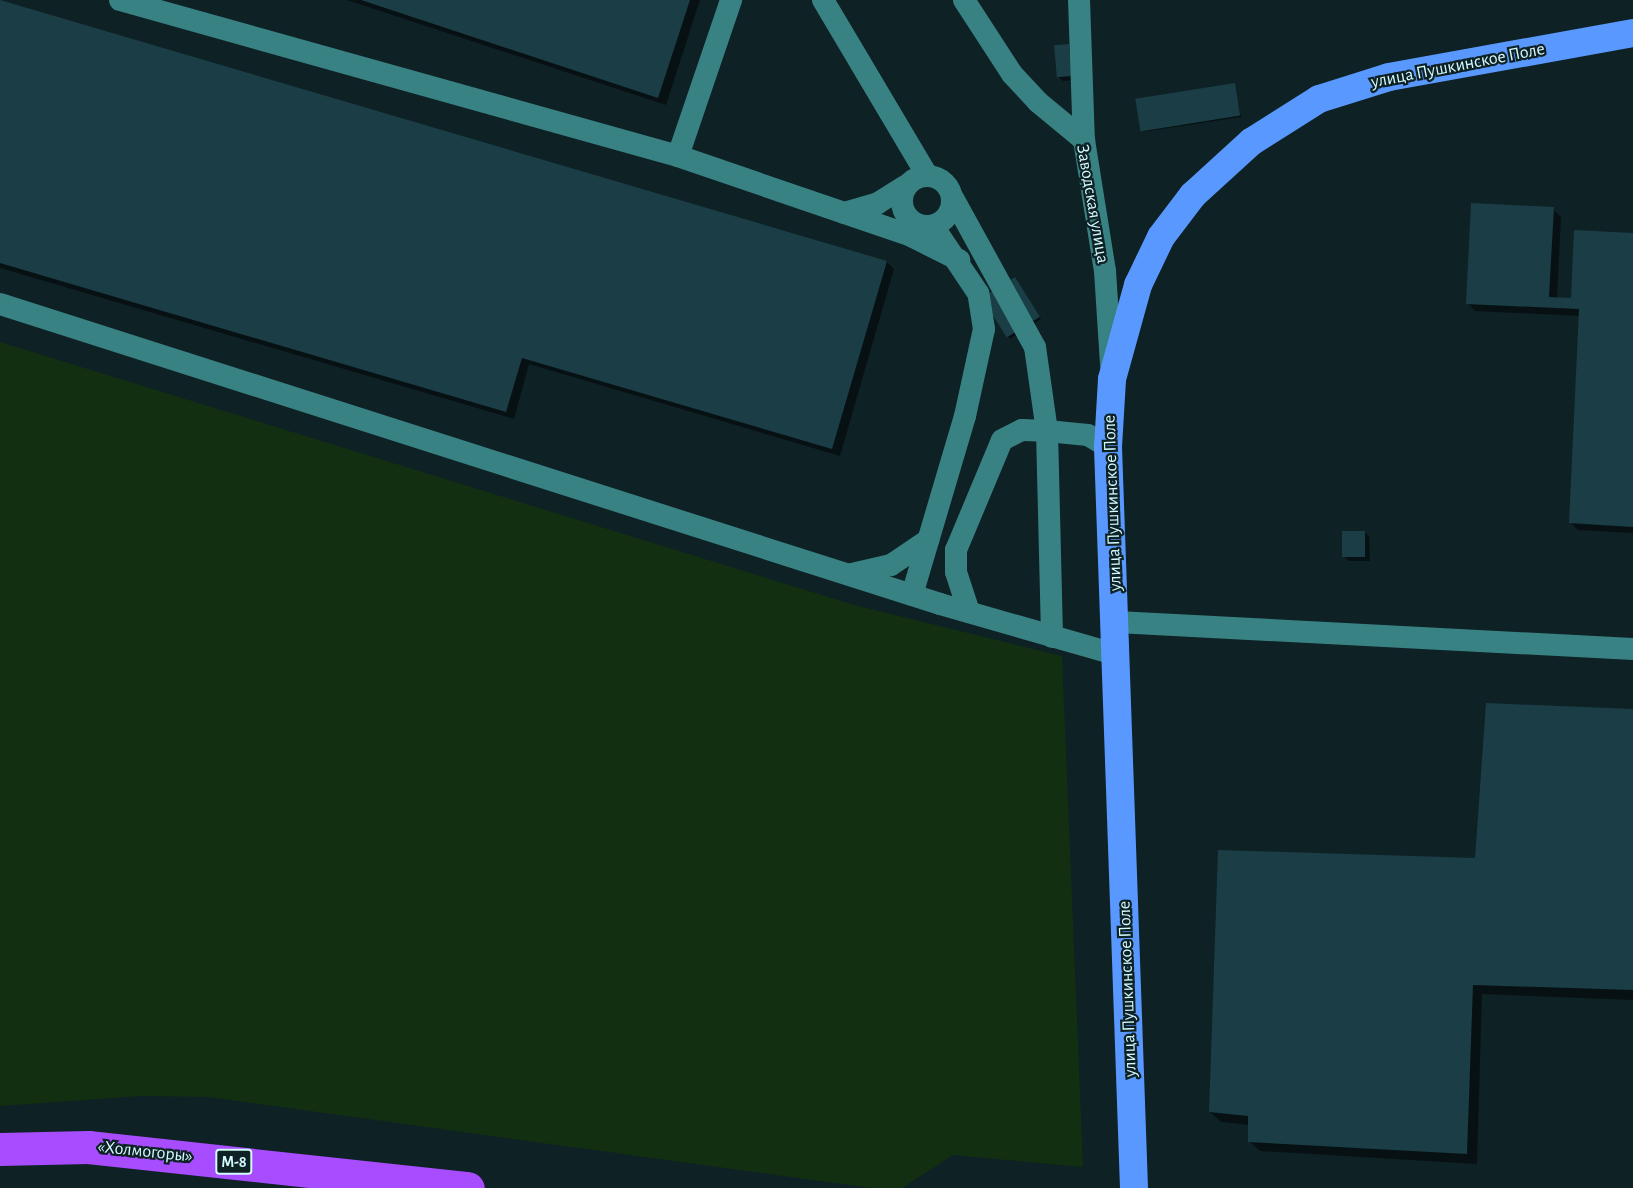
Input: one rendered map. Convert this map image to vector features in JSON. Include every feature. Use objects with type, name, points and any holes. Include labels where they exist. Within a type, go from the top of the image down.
[{"type":"highway","name":"«Холмогоры»","points":[[0,1149],[88,1147],[468,1188]]},
{"type":"main road","name":"улица Пушкинское Поле","points":[[1132,1181],[1117,622],[1108,447],[1112,379],[1138,285],[1161,237],[1193,195],[1251,142],[1319,99],[1389,76],[1633,33]]},
{"type":"street","points":[[120,0],[678,156],[921,240],[959,260]]},
{"type":"street","points":[[678,156],[731,0]]},
{"type":"street","points":[[823,0],[927,175],[948,186],[952,198],[1035,347],[1048,440],[1052,637]]},
{"type":"street","name":"Заводская улица","points":[[964,0],[1012,74],[1084,140],[1105,271],[1112,379]]},
{"type":"street","points":[[1079,0],[1084,140]]},
{"type":"street","points":[[844,213],[878,202],[915,178],[927,175]]},
{"type":"street","points":[[905,186],[902,204],[910,220]]},
{"type":"street","points":[[844,213],[910,220],[921,226],[933,226],[951,210],[952,198]]},
{"type":"street","points":[[912,595],[965,416],[984,329],[978,293],[959,260],[933,226]]},
{"type":"street","points":[[1105,271],[1138,285]]},
{"type":"street","points":[[0,304],[912,595],[1118,656]]},
{"type":"street","points":[[969,612],[956,572],[956,550],[1002,440],[1022,430],[1048,440],[1088,435],[1108,447]]},
{"type":"street","points":[[850,574],[891,565],[928,540]]},
{"type":"street","points":[[1117,622],[1633,649]]},
{"type":"green space","points":[[0,342],[854,605],[1062,656],[1083,1167],[953,1155],[902,1188],[871,1188],[208,1097],[141,1096],[0,1106]]},
{"type":"building","points":[[0,0],[887,261],[832,449],[522,358],[506,412],[0,263]]},
{"type":"building","points":[[361,0],[690,0],[658,98]]},
{"type":"building","points":[[1069,44],[1072,76],[1057,77],[1054,45]]},
{"type":"building","points":[[1235,83],[1240,116],[1140,131],[1135,99]]},
{"type":"building","points":[[1471,203],[1554,207],[1549,297],[1571,298],[1574,230],[1633,233],[1633,527],[1569,523],[1579,309],[1466,304]]},
{"type":"building","points":[[1015,277],[1040,317],[1007,338],[982,298]]},
{"type":"building","points":[[1342,531],[1365,531],[1365,557],[1342,557]]},
{"type":"building","points":[[1486,703],[1633,709],[1633,990],[1473,985],[1467,1154],[1248,1142],[1248,1116],[1209,1112],[1218,850],[1475,858]]}]
